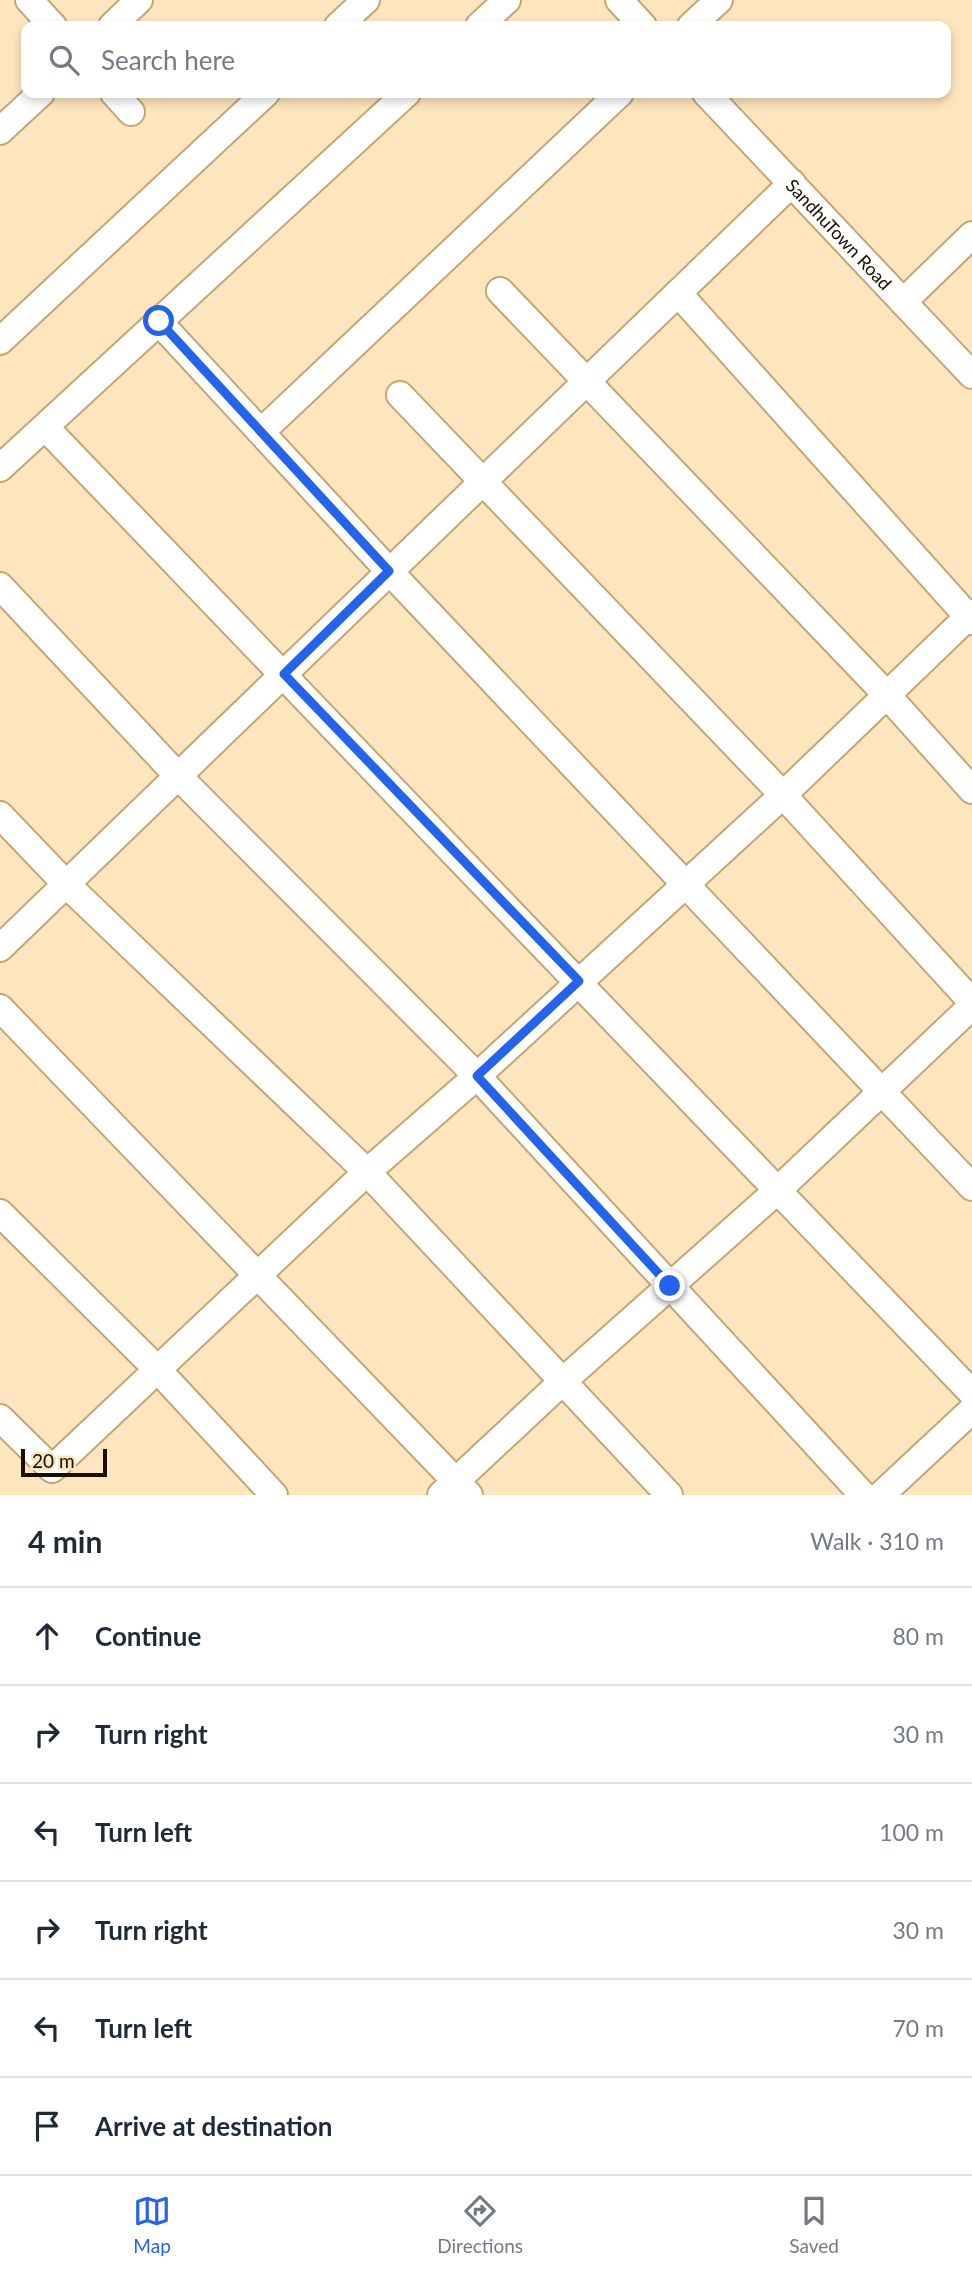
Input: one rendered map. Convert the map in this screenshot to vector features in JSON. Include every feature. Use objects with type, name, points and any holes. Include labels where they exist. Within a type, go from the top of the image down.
[{"type":"street","points":[[29,0],[48,21]]},
{"type":"street","points":[[117,21],[139,0]]},
{"type":"street","points":[[343,21],[366,0]]},
{"type":"street","points":[[484,21],[507,0]]},
{"type":"street","points":[[619,0],[638,21]]},
{"type":"street","points":[[696,21],[719,0]]},
{"type":"street","points":[[0,131],[36,98]]},
{"type":"street","points":[[118,98],[131,113]]},
{"type":"street","points":[[0,341],[261,98]]},
{"type":"street","points":[[0,468],[402,98]]},
{"type":"street","points":[[261,432],[615,98]]},
{"type":"street","name":"SandhuTown Road","points":[[711,98],[972,375]]},
{"type":"street","points":[[0,948],[792,183]]},
{"type":"street","points":[[903,302],[972,235]]},
{"type":"street","points":[[500,290],[585,383],[886,694],[972,790]]},
{"type":"street","points":[[0,1418],[52,1469],[367,1172],[477,1076],[783,795],[886,694],[971,617],[677,293]]},
{"type":"street","points":[[159,321],[389,571],[972,1187]]},
{"type":"street","points":[[0,1008],[258,1275],[455,1490],[563,1381],[778,1190],[972,1004],[783,795],[400,395]]},
{"type":"street","points":[[45,427],[778,1190],[972,1407],[881,1495]]},
{"type":"street","points":[[0,586],[178,776],[477,1076],[863,1495]]},
{"type":"street","points":[[0,815],[66,884],[367,1172],[669,1495]]},
{"type":"street","points":[[0,1213],[157,1369],[274,1495]]},
{"type":"route","points":[[159,321],[389,571],[284,674],[579,981],[477,1076],[670,1286]]}]
